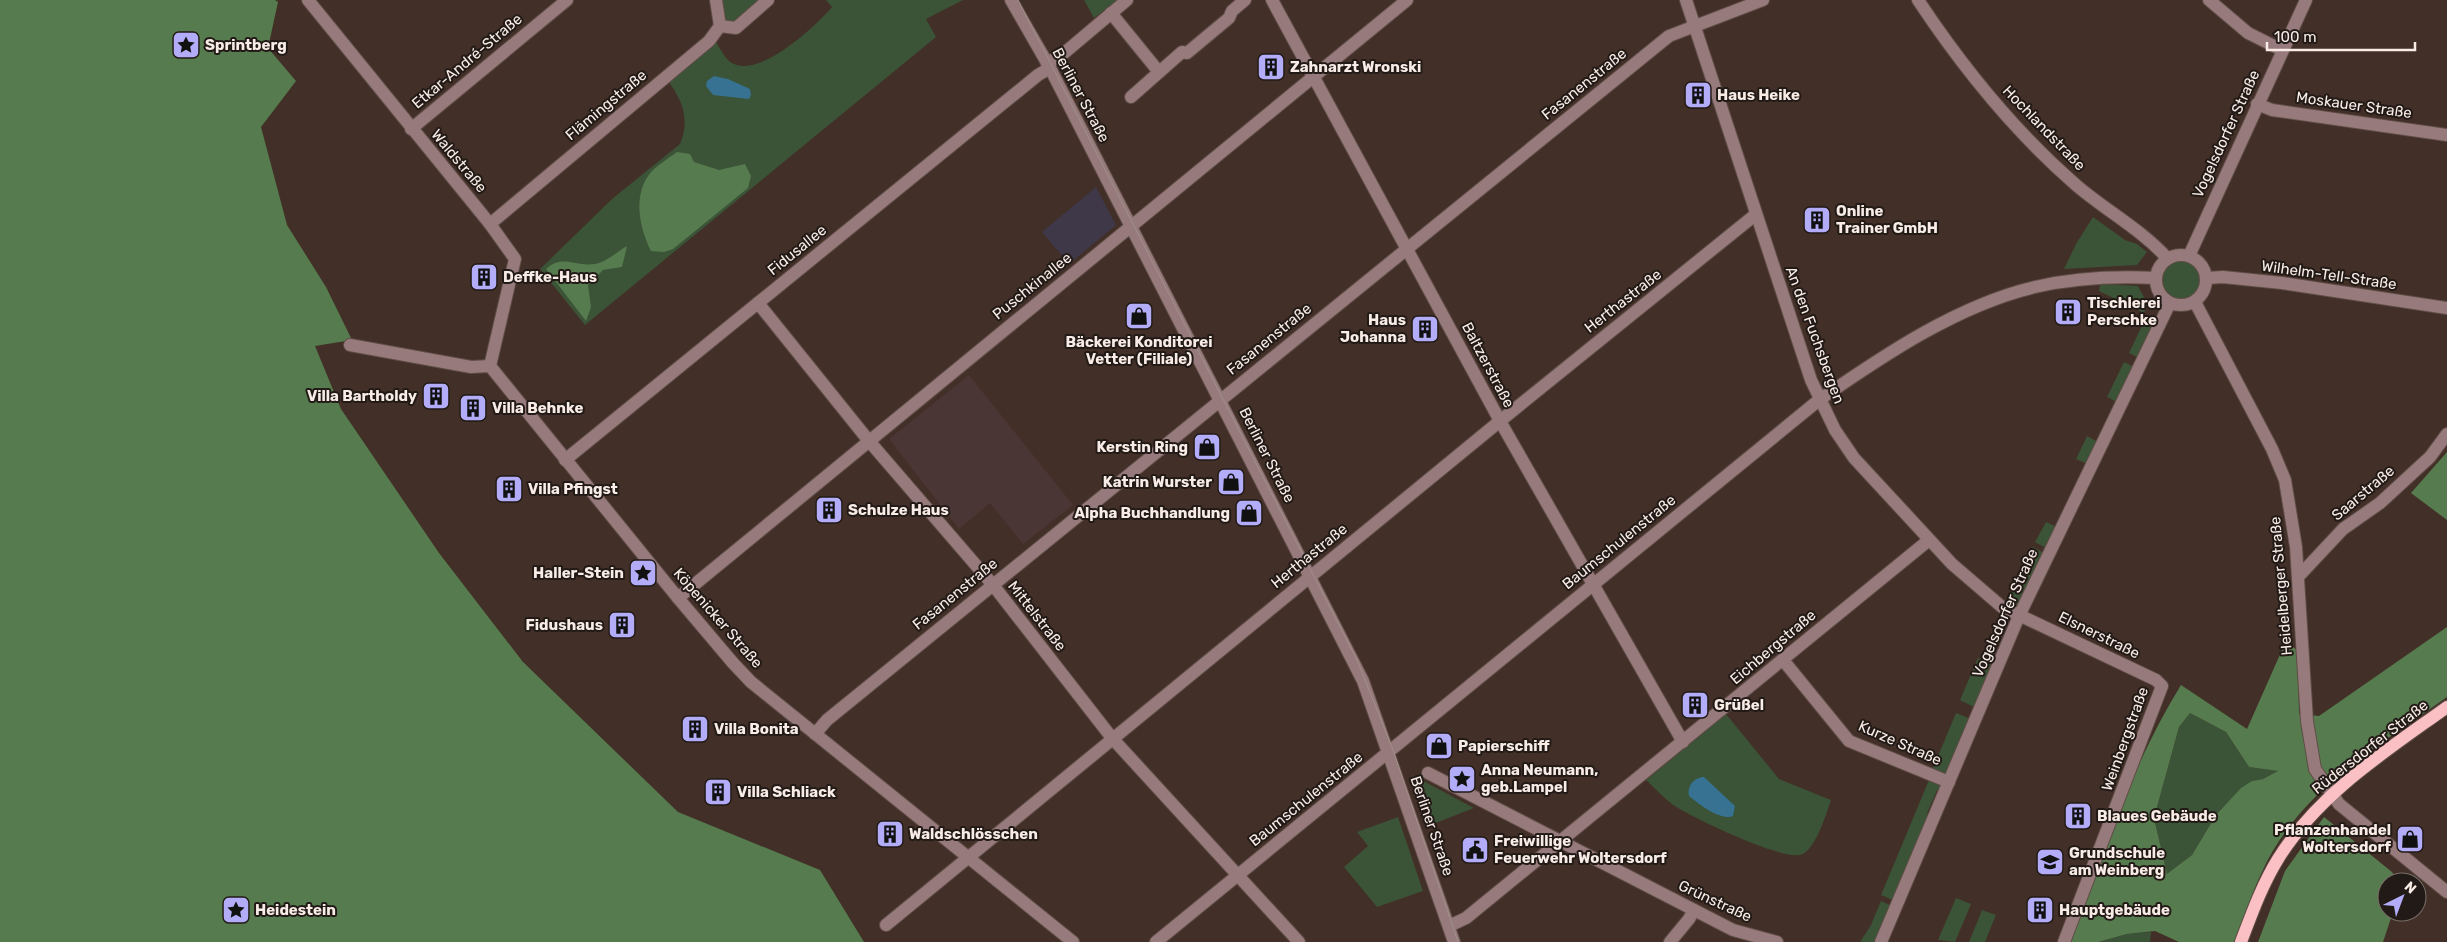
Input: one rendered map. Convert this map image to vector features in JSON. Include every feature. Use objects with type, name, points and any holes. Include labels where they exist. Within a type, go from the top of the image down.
[{"type":"main road","name":"Rüdersdorfer Straße","points":[[2241,942],[2263,886],[2279,858],[2310,816],[2331,795],[2447,708]]},
{"type":"street","name":"Waldstraße","points":[[308,0],[490,224],[515,259],[490,366]]},
{"type":"street","name":"Etkar-André-Straße","points":[[412,129],[566,0]]},
{"type":"street","points":[[716,0],[720,26],[736,28],[768,0]]},
{"type":"street","name":"Berliner Straße","points":[[1011,0],[1049,66],[1363,681],[1390,752],[1449,926],[1450,941]]},
{"type":"street","name":"Fidusallee","points":[[565,460],[1049,66],[1127,0]]},
{"type":"street","points":[[1130,97],[1182,52],[1187,52],[1229,18],[1232,11],[1246,0]]},
{"type":"street","name":"Baltzerstraße","points":[[1272,0],[1500,421],[1683,742]]},
{"type":"street","name":"Puschkinallee","points":[[678,598],[1407,0]]},
{"type":"street","name":"An den Fuchsbergen","points":[[1686,0],[1755,215],[1819,400],[1842,443],[1929,540],[1988,597],[2019,616]]},
{"type":"street","name":"Fasanenstraße","points":[[815,734],[827,720],[1669,36],[1687,28],[1695,28],[1763,0]]},
{"type":"street","name":"Hochlandstraße","points":[[1918,0],[1974,79],[2017,128],[2074,184],[2167,258]]},
{"type":"street","points":[[2209,0],[2248,33],[2282,50]]},
{"type":"street","name":"Vogelsdorfer Straße","points":[[2189,256],[2306,0]]},
{"type":"street","points":[[1111,13],[1159,72]]},
{"type":"street","name":"Flämingstraße","points":[[490,224],[709,41],[720,26]]},
{"type":"street","name":"Moskauer Straße","points":[[2257,104],[2272,110],[2447,135]]},
{"type":"street","name":"Herthastraße","points":[[886,925],[1112,738],[1755,215]]},
{"type":"street","points":[[2182,254],[2189,256],[2201,264],[2207,278],[2204,291],[2195,302],[2183,305],[2170,303],[2159,293],[2156,278],[2158,271],[2167,258],[2182,254]]},
{"type":"street","name":"Wilhelm-Tell-Straße","points":[[2207,278],[2223,277],[2282,284],[2447,308]]},
{"type":"street","name":"Baumschulenstraße","points":[[1156,942],[1819,400],[1884,356],[1921,334],[2006,296],[2033,288],[2078,279],[2156,278]]},
{"type":"street","name":"Mittelstraße","points":[[758,302],[869,440],[993,585],[1112,738],[1299,942]]},
{"type":"street","name":"Heidelberger Straße","points":[[2195,302],[2272,449],[2285,480],[2293,523],[2307,721],[2315,769],[2331,795],[2346,810],[2447,892]]},
{"type":"street","name":"Vogelsdorfer Straße","points":[[1881,942],[2019,616],[2170,303]]},
{"type":"street","points":[[350,345],[471,367],[490,366]]},
{"type":"street","name":"Köpenicker Straße","points":[[490,366],[678,598],[751,682],[969,856],[1073,942]]},
{"type":"street","name":"Saarstraße","points":[[2298,577],[2343,529],[2380,503],[2430,457],[2447,434]]},
{"type":"street","name":"Eichbergstraße","points":[[1449,926],[1466,918],[1562,841],[1929,540]]},
{"type":"street","name":"Elsnerstraße","points":[[2019,616],[2156,680],[2162,686]]},
{"type":"street","name":"Kurze Straße","points":[[1783,660],[1849,741],[1949,782]]},
{"type":"street","name":"Weinbergstraße","points":[[2064,942],[2162,686]]},
{"type":"street","name":"Grünstraße","points":[[1428,773],[1733,930],[1777,942]]},
{"type":"street","points":[[1670,942],[1694,910]]},
{"type":"shaded area","points":[[1096,187],[1116,225],[1069,264],[1042,232]]},
{"type":"shaded area","points":[[969,375],[1073,505],[1023,544],[990,503],[959,529],[889,439]]},
{"type":"green space","points":[[0,0],[275,0],[278,2],[268,48],[296,81],[261,127],[287,225],[326,287],[352,340],[315,346],[341,409],[439,553],[523,662],[678,812],[820,870],[864,942],[0,942]]},
{"type":"green space","points":[[720,0],[762,0],[738,21],[724,22]]},
{"type":"green space","points":[[826,0],[963,0],[926,19],[936,37],[585,325],[540,269],[612,199],[680,144],[685,119],[678,96],[668,81],[716,42],[729,61],[743,66],[757,64],[771,57],[786,48],[824,16],[832,7]]},
{"type":"green space","points":[[1084,0],[1117,0],[1094,18]]},
{"type":"green space","points":[[677,152],[690,154],[694,162],[719,170],[745,164],[751,176],[748,188],[673,249],[664,252],[651,251],[641,221],[640,200],[642,189],[652,171]]},
{"type":"green space","points":[[2093,217],[2125,240],[2137,244],[2147,252],[2137,265],[2064,269],[2076,244]]},
{"type":"green space","points":[[627,246],[622,267],[603,270],[588,285],[591,307],[586,321],[546,269],[558,262],[599,263]]},
{"type":"green space","points":[[2181,261],[2195,266],[2200,280],[2195,294],[2181,299],[2167,294],[2162,280],[2167,266]]},
{"type":"green space","points":[[2100,284],[2138,286],[2147,303],[2144,313],[2099,291]]},
{"type":"green space","points":[[2147,315],[2156,317],[2137,357],[2129,353]]},
{"type":"green space","points":[[2124,362],[2134,367],[2117,402],[2107,397]]},
{"type":"green space","points":[[2087,436],[2098,442],[2087,464],[2076,459]]},
{"type":"green space","points":[[2447,452],[2447,520],[2411,493]]},
{"type":"green space","points":[[2046,522],[2057,527],[2046,548],[2035,542]]},
{"type":"green space","points":[[2033,547],[2044,553],[2018,604],[2013,606],[2006,603]]},
{"type":"green space","points":[[2447,627],[2447,697],[2367,753],[2342,773],[2296,818],[2277,845],[2261,874],[2236,942],[2179,942],[2155,931],[2127,934],[2098,942],[2071,942],[2119,810],[2163,715],[2181,685],[2247,729],[2286,641],[2298,651],[2299,714],[2319,716]],"holes":[[[2190,713],[2226,732],[2249,767],[2278,771],[2263,779],[2252,781],[2241,788],[2216,815],[2192,855],[2167,874],[2154,818],[2179,727]]]},
{"type":"green space","points":[[1978,658],[1993,666],[1976,708],[1960,700]]},
{"type":"green space","points":[[1956,713],[1971,719],[1948,775],[1933,768]]},
{"type":"green space","points":[[2190,713],[2226,732],[2249,767],[2279,771],[2263,779],[2252,781],[2216,815],[2192,855],[2167,875],[2154,818],[2179,727]]},
{"type":"green space","points":[[1726,714],[1779,779],[1831,800],[1816,838],[1803,854],[1793,855],[1779,852],[1721,830],[1674,805],[1646,780]]},
{"type":"green space","points":[[1412,775],[1474,808],[1433,824]]},
{"type":"green space","points":[[1929,780],[1942,785],[1940,791],[1937,790],[1927,813],[1931,815],[1895,901],[1881,895]]},
{"type":"green space","points":[[1398,817],[1423,891],[1377,907],[1344,867],[1368,846],[1357,832]]},
{"type":"green space","points":[[2324,817],[2392,872],[2377,872],[2377,922],[2390,922],[2383,942],[2258,942],[2285,871]]},
{"type":"green space","points":[[1956,898],[1971,904],[1955,942],[1938,940]]},
{"type":"green space","points":[[1881,901],[1892,906],[1876,942],[1860,942],[1871,925]]},
{"type":"green space","points":[[1982,910],[1996,915],[1985,942],[1969,942]]},
{"type":"green space","points":[[2151,932],[2150,942],[2098,942],[2127,934]]},
{"type":"water","points":[[714,76],[728,79],[750,89],[751,95],[749,99],[713,95],[706,86],[707,81]]},
{"type":"water","points":[[1700,777],[1704,777],[1735,806],[1733,816],[1728,817],[1716,814],[1689,796],[1689,789],[1692,783]]},
{"type":"tram line","points":[[1018,0],[1357,660],[1393,750],[1458,942]]},
{"type":"place","name":"Sprintberg","points":[[186,45]]},
{"type":"place","name":"Zahnarzt Wronski","points":[[1271,67]]},
{"type":"place","name":"Haus Heike","points":[[1698,95]]},
{"type":"place","name":"Online Trainer GmbH","points":[[1817,220]]},
{"type":"place","name":"Deffke-Haus","points":[[484,277]]},
{"type":"place","name":"Tischlerei Perschke","points":[[2068,312]]},
{"type":"place","name":"Bäckerei Konditorei Vetter (Filiale)","points":[[1139,316]]},
{"type":"place","name":"Haus Johanna","points":[[1425,329]]},
{"type":"place","name":"Villa Bartholdy","points":[[436,396]]},
{"type":"place","name":"Villa Behnke","points":[[473,408]]},
{"type":"place","name":"Kerstin Ring","points":[[1207,447]]},
{"type":"place","name":"Katrin Wurster","points":[[1231,482]]},
{"type":"place","name":"Villa Pfingst","points":[[509,489]]},
{"type":"place","name":"Schulze Haus","points":[[829,510]]},
{"type":"place","name":"Alpha Buchhandlung","points":[[1249,513]]},
{"type":"place","name":"Haller-Stein","points":[[643,573]]},
{"type":"place","name":"Fidushaus","points":[[622,625]]},
{"type":"place","name":"Grüßel","points":[[1695,705]]},
{"type":"place","name":"Villa Bonita","points":[[695,729]]},
{"type":"place","name":"Papierschiff","points":[[1439,746]]},
{"type":"place","name":"Anna Neumann, geb.Lampel","points":[[1462,779]]},
{"type":"place","name":"Villa Schliack","points":[[718,792]]},
{"type":"place","name":"Blaues Gebäude","points":[[2078,816]]},
{"type":"place","name":"Waldschlösschen","points":[[890,834]]},
{"type":"place","name":"Pflanzenhandel Woltersdorf","points":[[2410,839]]},
{"type":"place","name":"Freiwillige Feuerwehr Woltersdorf","points":[[1475,850]]},
{"type":"place","name":"Grundschule am Weinberg","points":[[2050,862]]},
{"type":"place","name":"Heidestein","points":[[236,910]]},
{"type":"place","name":"Hauptgebäude","points":[[2040,910]]}]
